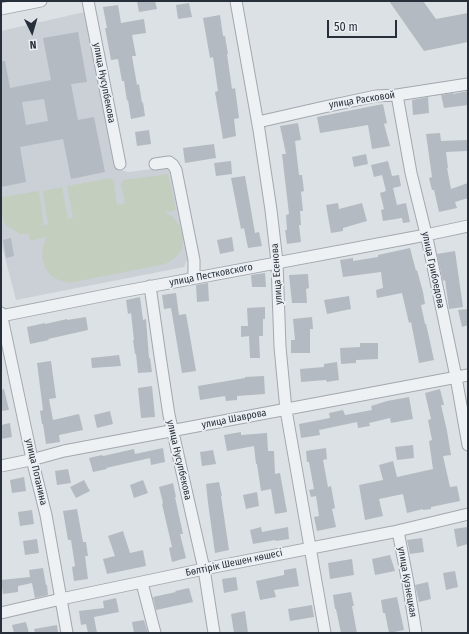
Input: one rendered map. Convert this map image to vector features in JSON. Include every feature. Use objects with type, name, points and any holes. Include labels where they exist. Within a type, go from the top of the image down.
[{"type":"street","points":[[1,9],[41,1]]},
{"type":"street","name":"улица Нусупбекова","points":[[88,1],[120,164]]},
{"type":"street","name":"улица Есенова","points":[[236,1],[258,122],[271,210],[277,262],[280,347],[286,410],[325,633]]},
{"type":"street","name":"улица Расковой","points":[[258,122],[324,106],[376,96],[397,95],[468,84]]},
{"type":"street","name":"улица Грибоедова","points":[[397,95],[411,173],[426,235],[456,378],[468,445]]},
{"type":"street","points":[[155,164],[169,162],[173,164],[176,170],[194,260],[194,278]]},
{"type":"street","name":"улица Пестковского","points":[[1,315],[468,226]]},
{"type":"street","name":"улица Нусупбекова","points":[[150,286],[172,431],[204,569],[214,633]]},
{"type":"street","name":"улица Потанина","points":[[1,315],[32,460],[46,515],[67,633]]},
{"type":"street","name":"улица Шаврова","points":[[1,466],[32,460],[64,451],[468,375]]},
{"type":"street","name":"Бөлтірік Шешен көшесі","points":[[1,613],[204,569],[398,531],[468,514]]},
{"type":"street","name":"улица Кузнецкая","points":[[398,531],[416,633]]},
{"type":"street","points":[[142,583],[155,633]]},
{"type":"shaded area","points":[[89,11],[119,170],[129,172],[167,167],[170,172],[189,256],[184,267],[16,300],[1,242],[1,31]]},
{"type":"green space","points":[[168,174],[176,210],[165,212],[173,217],[180,226],[183,238],[182,248],[176,257],[165,264],[69,283],[59,280],[51,276],[45,268],[42,256],[43,246],[47,237],[30,241],[29,234],[20,234],[5,224],[1,210],[1,199],[3,197],[39,191],[44,226],[48,224],[43,191],[62,187],[68,219],[73,217],[67,186],[111,178],[114,181],[117,205],[125,203],[121,184],[124,180]]},
{"type":"building","points":[[137,1],[155,1],[157,9],[139,12]]},
{"type":"building","points":[[389,1],[423,1],[436,19],[468,13],[468,42],[424,51]]},
{"type":"building","points":[[189,3],[192,17],[178,19],[176,5]]},
{"type":"building","points":[[118,5],[121,23],[144,19],[146,33],[132,35],[136,56],[132,56],[137,85],[139,84],[145,116],[131,119],[124,81],[122,81],[118,59],[111,60],[105,28],[107,28],[103,7]]},
{"type":"building","points":[[220,15],[223,36],[225,36],[228,54],[232,89],[235,88],[239,118],[234,119],[236,136],[223,139],[215,92],[218,91],[213,57],[210,58],[203,18]]},
{"type":"building","points":[[78,32],[87,82],[71,84],[78,120],[94,117],[105,172],[71,179],[63,139],[20,147],[26,182],[1,187],[1,61],[5,61],[10,88],[51,80],[43,38]],"holes":[[[44,99],[48,121],[26,125],[22,102]]]},
{"type":"building","points":[[468,91],[468,105],[444,108],[441,95]]},
{"type":"building","points":[[428,97],[429,113],[413,115],[412,100]]},
{"type":"building","points":[[383,104],[387,123],[384,124],[390,146],[372,149],[368,125],[320,133],[317,117]]},
{"type":"building","points":[[298,123],[301,140],[295,141],[299,175],[302,175],[304,191],[301,192],[303,211],[300,211],[301,225],[299,225],[301,242],[287,244],[285,230],[287,230],[286,215],[289,214],[282,154],[286,154],[280,126]]},
{"type":"building","points":[[149,130],[151,144],[137,146],[135,132]]},
{"type":"building","points":[[440,133],[441,141],[467,140],[467,151],[446,152],[451,189],[468,183],[468,198],[455,202],[457,208],[439,212],[434,190],[432,190],[429,178],[432,177],[426,134]]},
{"type":"building","points":[[214,144],[216,158],[185,163],[183,148]]},
{"type":"building","points":[[366,154],[368,164],[354,167],[352,157]]},
{"type":"building","points":[[231,161],[232,174],[216,176],[214,163]]},
{"type":"building","points":[[388,161],[392,176],[399,175],[401,186],[393,188],[397,205],[406,203],[410,222],[403,223],[402,218],[383,221],[381,210],[384,209],[380,193],[386,191],[382,175],[374,177],[371,165]]},
{"type":"building","points":[[245,176],[255,233],[259,232],[262,246],[248,248],[244,228],[241,229],[231,178]]},
{"type":"building","points":[[338,203],[339,209],[362,203],[367,221],[343,228],[343,231],[331,233],[326,205]]},
{"type":"building","points":[[232,237],[234,251],[220,254],[217,240]]},
{"type":"building","points":[[11,238],[14,256],[6,258],[3,240]]},
{"type":"building","points":[[410,248],[423,292],[425,304],[421,305],[434,360],[419,363],[411,322],[409,323],[402,293],[377,298],[376,290],[383,288],[381,272],[343,277],[340,260],[353,258],[353,261],[378,257],[378,255]]},
{"type":"building","points":[[455,251],[463,307],[449,309],[445,280],[443,281],[437,254]]},
{"type":"building","points":[[265,273],[266,287],[252,287],[251,275]]},
{"type":"building","points":[[308,274],[309,288],[306,289],[307,303],[292,303],[289,275]]},
{"type":"building","points":[[208,283],[209,301],[197,302],[196,285]]},
{"type":"building","points":[[176,293],[179,315],[186,314],[196,371],[182,373],[171,308],[164,309],[162,295]]},
{"type":"building","points":[[349,296],[351,309],[327,314],[324,300]]},
{"type":"building","points":[[140,297],[143,320],[146,319],[149,358],[152,372],[138,373],[131,313],[128,314],[126,300]]},
{"type":"building","points":[[265,307],[263,336],[259,336],[260,358],[250,358],[249,336],[241,337],[241,326],[248,326],[247,308]]},
{"type":"building","points":[[468,309],[468,325],[462,327],[458,310]]},
{"type":"building","points":[[86,317],[88,330],[30,344],[27,327],[67,319]]},
{"type":"building","points":[[312,317],[313,329],[310,329],[310,353],[291,353],[291,340],[295,340],[293,319]]},
{"type":"building","points":[[360,343],[378,343],[378,359],[356,360],[356,363],[341,364],[340,348],[360,347]]},
{"type":"building","points":[[119,355],[121,366],[92,368],[91,358]]},
{"type":"building","points":[[51,361],[56,398],[49,399],[53,420],[79,414],[83,430],[59,435],[60,442],[46,444],[40,411],[43,410],[37,363]]},
{"type":"building","points":[[337,362],[339,380],[327,382],[326,380],[301,382],[300,369],[324,367],[324,364]]},
{"type":"building","points":[[264,376],[265,394],[237,396],[237,400],[226,401],[225,396],[200,400],[198,386],[245,377]]},
{"type":"building","points":[[152,386],[155,417],[141,418],[138,388]]},
{"type":"building","points":[[4,389],[9,410],[1,411],[1,390]]},
{"type":"building","points":[[440,389],[444,405],[441,405],[451,455],[443,456],[450,487],[457,486],[460,501],[431,507],[431,509],[423,509],[407,513],[403,494],[379,499],[383,516],[365,520],[359,485],[383,480],[379,465],[393,461],[397,477],[433,469],[429,441],[432,440],[428,420],[431,419],[425,393]]},
{"type":"building","points":[[409,397],[413,419],[391,423],[390,418],[369,423],[370,426],[358,428],[357,422],[319,430],[320,435],[301,438],[299,424],[330,418],[329,413],[343,410],[345,415],[372,410],[371,406]]},
{"type":"building","points":[[110,411],[113,424],[97,428],[94,415]]},
{"type":"building","points":[[10,423],[12,437],[1,439],[1,425]]},
{"type":"building","points":[[241,432],[241,435],[267,433],[268,451],[274,451],[275,474],[280,473],[287,512],[275,514],[271,489],[261,491],[254,446],[227,451],[224,435]]},
{"type":"building","points":[[413,445],[414,458],[397,460],[395,447]]},
{"type":"building","points":[[163,448],[165,462],[151,465],[150,458],[93,472],[89,458],[134,449],[135,454]]},
{"type":"building","points":[[326,448],[327,459],[323,460],[328,487],[331,486],[335,508],[332,509],[336,527],[317,531],[314,517],[319,516],[316,496],[311,497],[309,490],[314,489],[309,462],[307,462],[306,451]]},
{"type":"building","points":[[213,450],[216,464],[202,466],[200,452]]},
{"type":"building","points":[[68,469],[71,483],[57,485],[55,471]]},
{"type":"building","points":[[24,477],[26,491],[12,493],[10,480]]},
{"type":"building","points":[[84,480],[90,491],[76,498],[70,487]]},
{"type":"building","points":[[143,480],[148,493],[134,498],[130,485]]},
{"type":"building","points":[[219,482],[229,550],[215,553],[206,484]]},
{"type":"building","points":[[173,483],[183,534],[180,534],[186,558],[172,562],[169,548],[172,547],[159,487]]},
{"type":"building","points":[[257,492],[259,506],[246,509],[243,495]]},
{"type":"building","points":[[77,509],[83,542],[86,542],[88,556],[85,556],[88,579],[74,581],[72,567],[75,566],[71,540],[68,540],[63,511]]},
{"type":"building","points":[[32,510],[34,524],[20,526],[18,512]]},
{"type":"building","points":[[261,527],[262,532],[288,527],[289,539],[253,544],[250,530]]},
{"type":"building","points":[[467,527],[468,544],[457,547],[454,529]]},
{"type":"building","points":[[123,531],[130,553],[143,550],[146,566],[107,574],[103,559],[115,556],[108,536]]},
{"type":"building","points":[[422,538],[424,552],[410,554],[407,540]]},
{"type":"building","points":[[37,539],[39,553],[25,555],[23,541]]},
{"type":"building","points":[[390,555],[395,571],[375,575],[372,559]]},
{"type":"building","points":[[352,559],[354,575],[330,579],[328,563]]},
{"type":"building","points":[[43,568],[48,595],[35,598],[32,583],[18,586],[18,592],[3,594],[1,580],[30,577],[29,570]]},
{"type":"building","points":[[296,568],[299,586],[274,590],[276,597],[260,600],[256,581],[284,575],[284,570]]},
{"type":"building","points":[[455,571],[458,587],[446,590],[443,573]]},
{"type":"building","points":[[236,577],[238,590],[224,593],[222,579]]},
{"type":"building","points":[[428,582],[431,599],[419,602],[415,585]]},
{"type":"building","points":[[189,588],[193,602],[156,610],[153,597]]},
{"type":"building","points":[[351,592],[357,633],[341,633],[333,595]]},
{"type":"building","points":[[397,597],[404,630],[389,633],[381,600]]},
{"type":"building","points":[[116,598],[119,612],[94,617],[97,633],[88,633],[86,624],[81,625],[79,611],[104,608],[103,601]]},
{"type":"building","points":[[312,605],[314,617],[290,621],[288,609]]},
{"type":"building","points":[[245,611],[248,633],[234,633],[231,614]]},
{"type":"building","points":[[144,620],[148,633],[134,633],[132,622]]},
{"type":"building","points":[[26,622],[29,633],[14,633],[12,625]]},
{"type":"building","points":[[57,625],[58,633],[35,633],[34,629]]}]
